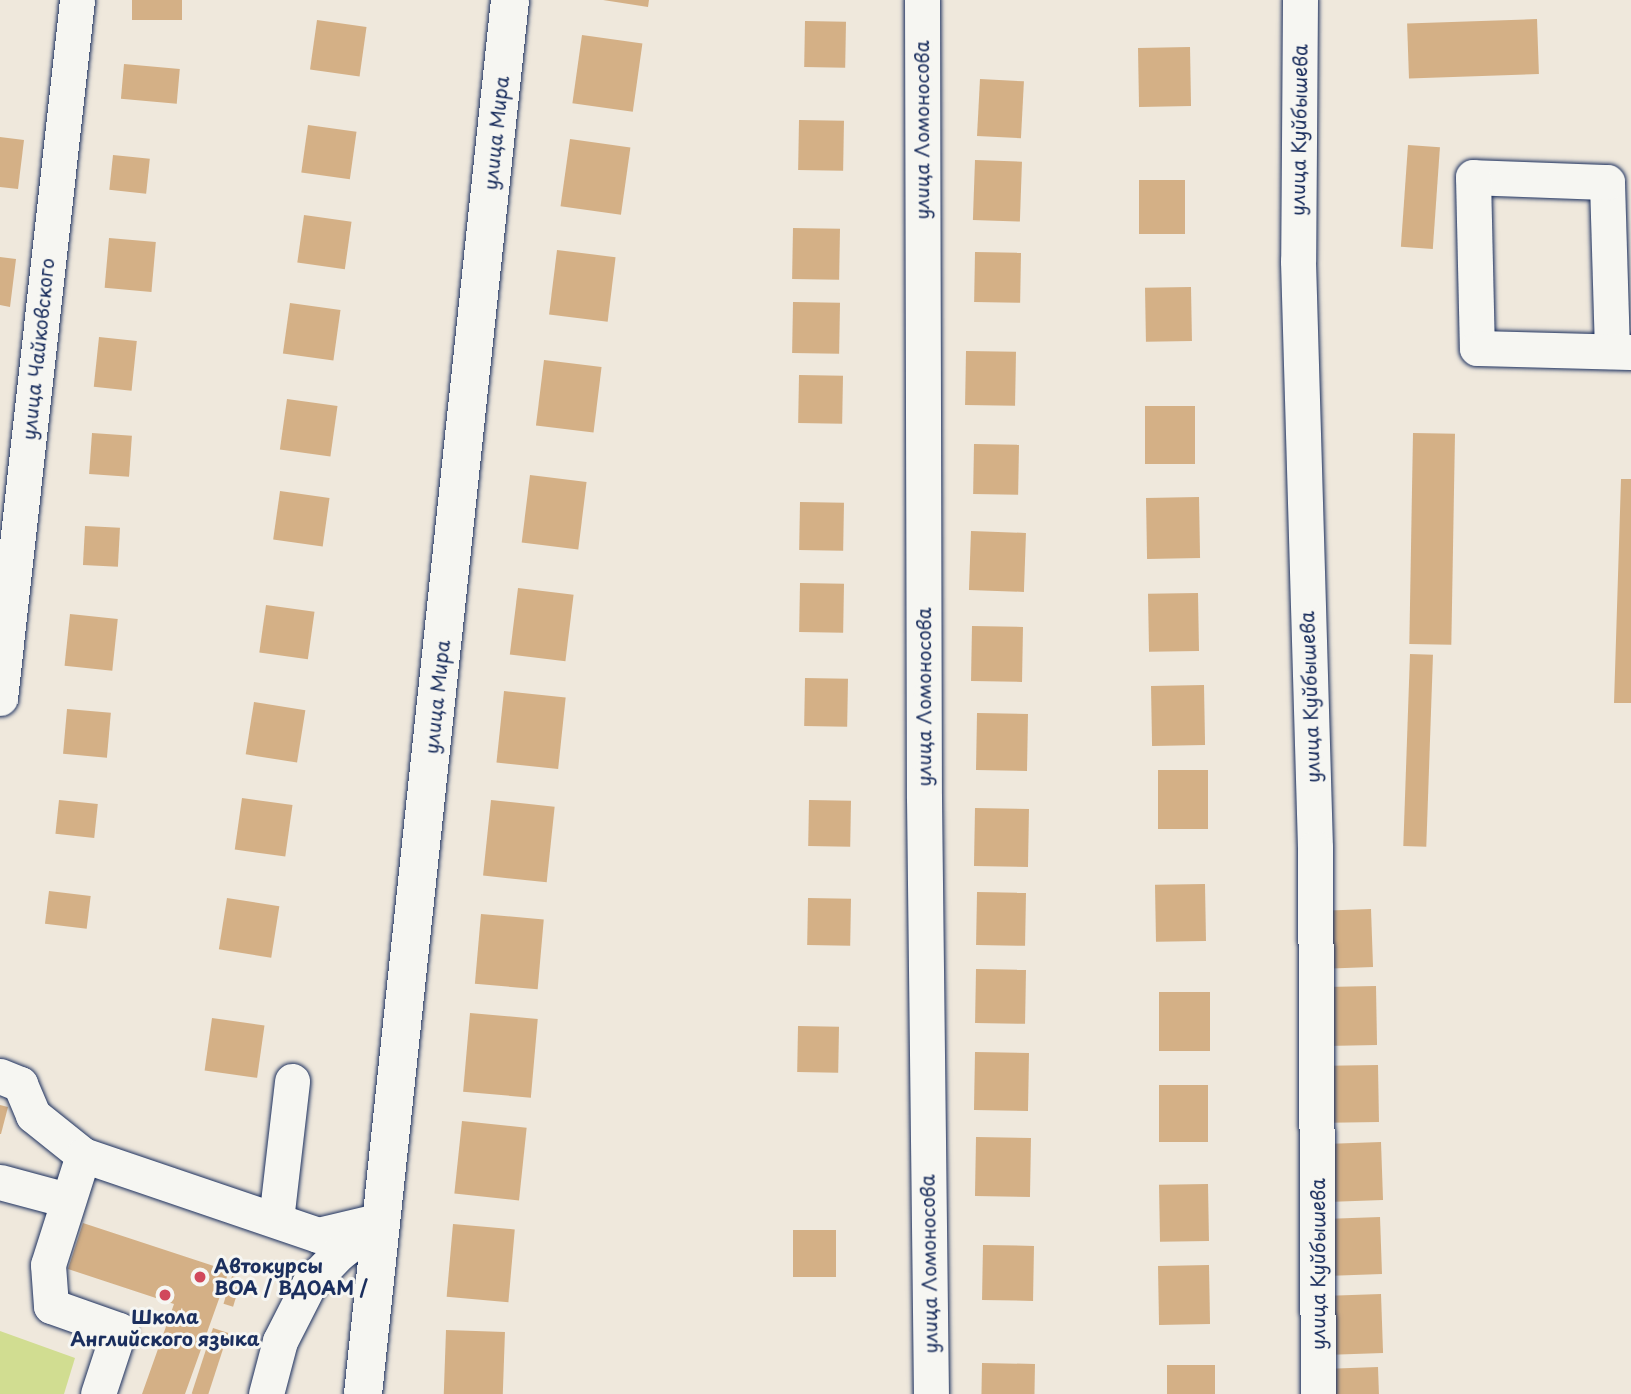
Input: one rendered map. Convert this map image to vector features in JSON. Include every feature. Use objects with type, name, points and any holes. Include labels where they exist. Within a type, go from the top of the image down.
[{"type":"main road","name":"улица Мира","points":[[363,1394],[510,0]]},
{"type":"street","name":"улица Чайковского","points":[[0,698],[77,0]]},
{"type":"street","name":"улица Ломоносова","points":[[922,0],[924,798],[931,1394]]},
{"type":"street","name":"улица Куйбышева","points":[[1300,0],[1298,261],[1315,848],[1318,1394]]},
{"type":"street","points":[[1473,177],[1607,182],[1621,352],[1477,348],[1473,177]]},
{"type":"street","points":[[0,1076],[20,1084],[33,1115],[83,1155],[318,1235],[382,1220]]},
{"type":"street","points":[[276,1220],[292,1082]]},
{"type":"street","points":[[83,1155],[48,1265],[51,1306],[119,1329],[97,1394]]},
{"type":"street","points":[[0,1182],[68,1200]]},
{"type":"street","points":[[266,1394],[280,1341],[309,1284],[339,1252],[382,1220]]},
{"type":"green space","points":[[0,1331],[75,1358],[64,1394],[0,1394]]},
{"type":"building","points":[[132,0],[182,0],[182,20],[132,20]]},
{"type":"building","points":[[603,0],[649,0],[648,7]]},
{"type":"building","points":[[1537,19],[1539,74],[1409,79],[1407,24]]},
{"type":"building","points":[[317,20],[367,27],[360,76],[310,70]]},
{"type":"building","points":[[805,21],[846,22],[845,68],[804,67]]},
{"type":"building","points":[[582,35],[642,43],[633,112],[572,103]]},
{"type":"building","points":[[1190,47],[1191,106],[1139,107],[1138,48]]},
{"type":"building","points":[[124,64],[180,69],[177,104],[121,99]]},
{"type":"building","points":[[980,79],[1024,81],[1021,138],[977,136]]},
{"type":"building","points":[[799,120],[844,121],[843,171],[798,170]]},
{"type":"building","points":[[308,125],[357,132],[350,179],[301,173]]},
{"type":"building","points":[[0,137],[24,140],[18,189],[0,187]]},
{"type":"building","points":[[570,139],[630,147],[621,215],[561,206]]},
{"type":"building","points":[[1408,145],[1440,147],[1433,249],[1401,247]]},
{"type":"building","points":[[113,155],[150,159],[146,194],[109,190]]},
{"type":"building","points":[[975,160],[1022,162],[1020,222],[973,220]]},
{"type":"building","points":[[1139,180],[1185,180],[1185,234],[1139,234]]},
{"type":"building","points":[[304,215],[352,222],[345,269],[297,263]]},
{"type":"building","points":[[793,228],[840,229],[839,280],[792,279]]},
{"type":"building","points":[[109,238],[156,242],[151,292],[105,288]]},
{"type":"building","points":[[557,250],[616,257],[608,322],[549,315]]},
{"type":"building","points":[[975,252],[1021,253],[1020,303],[974,302]]},
{"type":"building","points":[[0,257],[16,259],[10,307],[0,305]]},
{"type":"building","points":[[1191,287],[1192,341],[1146,342],[1145,288]]},
{"type":"building","points":[[793,302],[840,303],[839,354],[792,353]]},
{"type":"building","points":[[290,303],[341,310],[333,361],[283,354]]},
{"type":"building","points":[[99,337],[137,341],[132,391],[94,387]]},
{"type":"building","points":[[966,351],[1016,352],[1015,406],[965,405]]},
{"type":"building","points":[[544,360],[602,367],[594,433],[536,426]]},
{"type":"building","points":[[799,375],[843,376],[842,424],[798,423]]},
{"type":"building","points":[[287,399],[338,406],[330,457],[280,450]]},
{"type":"building","points":[[1145,406],[1195,406],[1195,464],[1145,464]]},
{"type":"building","points":[[92,433],[132,436],[129,477],[89,474]]},
{"type":"building","points":[[1413,433],[1455,434],[1451,645],[1409,644]]},
{"type":"building","points":[[974,444],[1019,445],[1018,495],[973,494]]},
{"type":"building","points":[[530,475],[587,482],[578,549],[522,542]]},
{"type":"building","points":[[1621,479],[1631,479],[1631,703],[1614,703]]},
{"type":"building","points":[[280,491],[330,498],[323,546],[273,540]]},
{"type":"building","points":[[1199,497],[1200,558],[1147,559],[1146,498]]},
{"type":"building","points":[[800,502],[844,503],[843,551],[799,550]]},
{"type":"building","points":[[85,526],[120,528],[118,567],[83,565]]},
{"type":"building","points":[[971,531],[1026,533],[1024,592],[969,590]]},
{"type":"building","points":[[800,583],[844,584],[843,633],[799,632]]},
{"type":"building","points":[[518,588],[574,595],[565,661],[510,655]]},
{"type":"building","points":[[1198,593],[1199,651],[1149,652],[1148,594]]},
{"type":"building","points":[[266,605],[315,612],[308,659],[259,653]]},
{"type":"building","points":[[70,614],[118,619],[112,671],[65,666]]},
{"type":"building","points":[[972,626],[1023,627],[1022,682],[971,681]]},
{"type":"building","points":[[1410,654],[1433,655],[1426,847],[1403,846]]},
{"type":"building","points":[[805,678],[848,679],[847,727],[804,726]]},
{"type":"building","points":[[1204,685],[1205,745],[1152,746],[1151,686]]},
{"type":"building","points":[[504,691],[566,697],[558,769],[496,763]]},
{"type":"building","points":[[254,702],[305,710],[297,762],[246,754]]},
{"type":"building","points":[[67,709],[111,713],[107,758],[63,754]]},
{"type":"building","points":[[977,713],[1028,714],[1027,771],[976,770]]},
{"type":"building","points":[[1158,770],[1208,770],[1208,829],[1158,829]]},
{"type":"building","points":[[242,798],[293,805],[285,857],[235,849]]},
{"type":"building","points":[[59,800],[98,804],[94,838],[55,834]]},
{"type":"building","points":[[491,800],[555,807],[547,882],[483,876]]},
{"type":"building","points":[[809,800],[851,801],[850,847],[808,846]]},
{"type":"building","points":[[975,808],[1029,809],[1028,867],[974,866]]},
{"type":"building","points":[[1205,884],[1206,941],[1156,942],[1155,885]]},
{"type":"building","points":[[49,891],[91,896],[87,929],[45,924]]},
{"type":"building","points":[[977,892],[1026,893],[1025,946],[976,945]]},
{"type":"building","points":[[227,898],[279,906],[271,958],[219,949]]},
{"type":"building","points":[[808,898],[851,899],[850,946],[807,945]]},
{"type":"building","points":[[1371,909],[1373,967],[1324,969],[1322,911]]},
{"type":"building","points":[[481,914],[544,919],[538,989],[475,984]]},
{"type":"building","points":[[976,969],[1026,970],[1025,1024],[975,1023]]},
{"type":"building","points":[[1376,986],[1377,1045],[1326,1046],[1325,987]]},
{"type":"building","points":[[1159,992],[1210,992],[1210,1051],[1159,1051]]},
{"type":"building","points":[[470,1013],[538,1019],[531,1098],[463,1092]]},
{"type":"building","points":[[212,1018],[264,1025],[257,1078],[205,1070]]},
{"type":"building","points":[[798,1026],[839,1027],[838,1073],[797,1072]]},
{"type":"building","points":[[975,1052],[1029,1053],[1028,1111],[974,1110]]},
{"type":"building","points":[[1378,1065],[1379,1122],[1330,1123],[1329,1066]]},
{"type":"building","points":[[1159,1085],[1208,1085],[1208,1142],[1159,1142]]},
{"type":"building","points":[[0,1105],[8,1107],[1,1134],[0,1134]]},
{"type":"building","points":[[462,1121],[527,1128],[519,1200],[454,1194]]},
{"type":"building","points":[[976,1137],[1031,1138],[1030,1197],[975,1196]]},
{"type":"building","points":[[1381,1142],[1383,1200],[1334,1202],[1332,1144]]},
{"type":"building","points":[[1208,1184],[1209,1241],[1160,1242],[1159,1185]]},
{"type":"building","points":[[1380,1217],[1382,1274],[1333,1276],[1331,1219]]},
{"type":"building","points":[[83,1223],[229,1271],[185,1394],[142,1394],[174,1304],[68,1269]]},
{"type":"building","points":[[453,1224],[515,1229],[508,1302],[447,1297]]},
{"type":"building","points":[[793,1230],[836,1230],[836,1277],[793,1277]]},
{"type":"building","points":[[983,1245],[1034,1246],[1033,1301],[982,1300]]},
{"type":"building","points":[[1209,1265],[1210,1324],[1159,1325],[1158,1266]]},
{"type":"building","points":[[232,1276],[242,1279],[233,1307],[224,1304]]},
{"type":"building","points":[[1381,1294],[1383,1353],[1332,1355],[1330,1296]]},
{"type":"building","points":[[213,1328],[228,1333],[208,1394],[192,1394]]},
{"type":"building","points":[[446,1330],[505,1332],[503,1394],[444,1394]]},
{"type":"building","points":[[982,1363],[1035,1364],[1034,1394],[981,1394]]},
{"type":"building","points":[[1167,1365],[1215,1365],[1215,1394],[1167,1394]]},
{"type":"building","points":[[1378,1367],[1379,1394],[1331,1394],[1330,1369]]},
{"type":"place","name":"Автокурсы ВОА / ВДОАМ /","points":[[200,1277]]},
{"type":"place","name":"Школа Английского языка","points":[[165,1295]]}]
